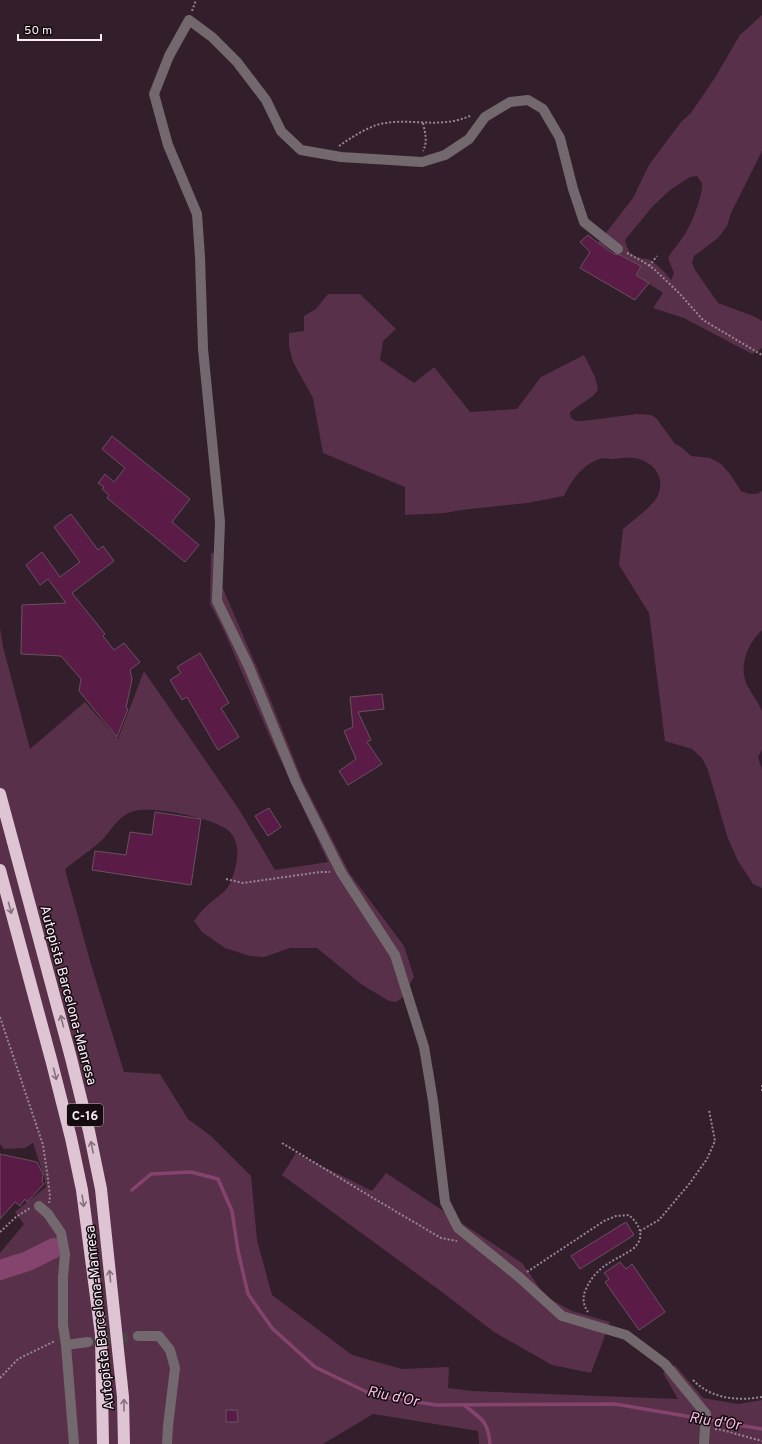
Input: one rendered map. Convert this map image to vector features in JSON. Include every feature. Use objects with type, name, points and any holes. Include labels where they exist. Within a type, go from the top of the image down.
[{"type":"highway","name":"Autopista Barcelona-Manresa","points":[[0,794],[71,1058],[89,1131],[101,1190],[124,1397],[124,1444]]},
{"type":"highway","name":"Autopista Barcelona-Manresa","points":[[0,870],[54,1071],[71,1138],[82,1190],[101,1335],[103,1444]]},
{"type":"street","points":[[618,249],[584,222],[572,189],[560,138],[542,109],[528,100],[510,102],[485,118],[469,139],[445,154],[422,162],[341,157],[301,150],[280,131],[266,100],[238,62],[212,37],[189,20],[169,56],[154,94],[168,145],[197,214],[203,349],[220,522],[217,601],[249,667],[296,782],[341,872],[395,955],[424,1047],[433,1101],[445,1202],[458,1228],[519,1277],[562,1316],[626,1335],[665,1364],[706,1414],[704,1444]]},
{"type":"street","points":[[39,1206],[48,1214],[61,1233],[65,1254],[63,1277],[63,1325],[66,1341],[74,1444]]},
{"type":"street","points":[[138,1336],[159,1336],[170,1350],[174,1368],[167,1444]]},
{"type":"street","points":[[66,1341],[88,1342]]},
{"type":"path","points":[[327,154],[362,131],[380,124],[398,122],[450,122],[475,114]]},
{"type":"path","points":[[418,162],[426,145],[426,136],[423,123]]},
{"type":"path","points":[[618,249],[649,266],[680,294],[703,320],[762,355]]},
{"type":"path","points":[[649,266],[657,256]]},
{"type":"path","points":[[226,879],[243,883],[320,872],[341,872]]},
{"type":"path","points":[[0,1017],[43,1145],[50,1197],[48,1214]]},
{"type":"path","points":[[762,1085],[762,1092]]},
{"type":"path","points":[[640,1231],[659,1220],[690,1183],[707,1159],[715,1141],[708,1110]]},
{"type":"path","points":[[282,1143],[441,1238],[456,1241],[467,1235]]},
{"type":"path","points":[[0,1232],[30,1207],[39,1206]]},
{"type":"path","points":[[519,1277],[599,1224],[622,1214],[629,1215],[634,1220],[640,1231],[641,1238],[633,1249],[596,1272],[590,1279],[584,1293],[583,1300],[588,1313]]},
{"type":"path","points":[[0,1378],[18,1359],[47,1344],[66,1341]]},
{"type":"path","points":[[692,1379],[701,1388],[724,1398],[751,1399],[762,1397]]},
{"type":"path","points":[[706,1427],[762,1441]]},
{"type":"shaded area","points":[[762,15],[762,151],[731,213],[727,226],[718,238],[694,256],[692,263],[695,270],[718,303],[753,316],[762,321],[762,348],[752,354],[684,318],[653,308],[663,293],[636,275],[641,266],[598,243],[633,198],[649,165],[681,122],[691,113],[716,76],[740,35]],"holes":[[[697,176],[701,181],[702,189],[696,212],[686,233],[668,258],[674,273],[671,280],[656,264],[650,260],[634,256],[628,249],[625,240],[652,207],[670,190],[690,177]]]},
{"type":"shaded area","points":[[328,294],[360,294],[396,329],[383,341],[380,360],[414,383],[434,367],[470,412],[517,409],[541,377],[584,355],[595,377],[598,390],[594,395],[570,412],[571,418],[576,421],[583,421],[637,414],[651,415],[656,418],[675,444],[691,456],[710,458],[721,464],[730,474],[741,491],[749,494],[757,494],[762,491],[762,630],[752,641],[746,655],[744,663],[744,678],[762,712],[762,749],[758,757],[762,770],[762,888],[753,884],[738,861],[727,836],[708,770],[702,758],[692,749],[665,741],[649,613],[619,565],[623,529],[651,505],[660,491],[660,479],[655,469],[645,461],[636,458],[599,459],[582,469],[564,496],[527,503],[445,513],[405,515],[405,487],[323,453],[313,398],[293,362],[289,346],[289,333],[304,331],[304,316],[316,309]]},
{"type":"shaded area","points":[[211,553],[224,554],[221,584],[267,691],[303,782],[350,874],[404,946],[414,977],[402,998],[396,1002],[389,1001],[361,984],[317,948],[290,948],[264,957],[250,956],[225,948],[202,932],[194,921],[206,907],[222,894],[229,885],[235,869],[237,856],[234,837],[223,827],[212,822],[184,814],[155,810],[134,811],[123,816],[99,843],[65,869],[90,961],[124,1072],[160,1074],[188,1119],[211,1136],[251,1176],[257,1240],[272,1295],[352,1355],[402,1369],[449,1367],[448,1388],[472,1391],[678,1399],[663,1373],[675,1365],[703,1398],[738,1404],[762,1400],[762,1444],[479,1444],[478,1431],[373,1414],[323,1444],[0,1444],[0,1253],[24,1224],[15,1212],[46,1187],[33,1143],[25,1148],[4,1149],[0,1144],[0,628],[3,647],[30,749],[85,702],[118,739],[144,671],[240,811],[275,870],[328,862],[269,735],[224,631],[210,604]]},
{"type":"shaded area","points":[[296,1153],[372,1191],[386,1173],[522,1263],[546,1297],[572,1311],[610,1322],[591,1373],[552,1365],[494,1332],[282,1175]]},
{"type":"building","points":[[588,235],[614,254],[620,255],[641,266],[636,275],[649,283],[635,300],[580,268],[590,252],[580,242]]},
{"type":"building","points":[[112,436],[190,499],[172,522],[199,545],[185,562],[107,498],[109,495],[102,489],[104,487],[98,483],[105,474],[114,482],[125,468],[102,449]]},
{"type":"building","points":[[71,514],[98,550],[103,546],[114,561],[72,593],[105,634],[103,636],[114,650],[124,643],[140,662],[130,670],[132,679],[126,708],[128,709],[117,737],[79,691],[81,679],[61,656],[21,654],[22,605],[66,603],[48,579],[40,585],[26,565],[42,552],[60,577],[80,562],[54,527]]},
{"type":"building","points":[[200,653],[229,703],[221,708],[239,737],[218,750],[187,697],[182,700],[170,680],[181,673],[177,667]]},
{"type":"building","points":[[382,694],[384,709],[358,712],[371,740],[367,742],[382,764],[348,785],[339,771],[356,759],[344,731],[353,727],[350,697]]},
{"type":"building","points":[[269,808],[281,827],[268,836],[255,816]]},
{"type":"building","points":[[155,812],[201,819],[191,885],[92,870],[95,851],[126,855],[130,832],[152,835]]},
{"type":"building","points":[[0,1154],[37,1162],[43,1174],[42,1181],[44,1184],[27,1202],[25,1199],[20,1206],[15,1202],[0,1219]]},
{"type":"building","points":[[626,1222],[634,1235],[580,1269],[571,1256]]},
{"type":"building","points":[[620,1262],[626,1269],[632,1264],[665,1312],[639,1330],[605,1282],[609,1279],[604,1273]]},
{"type":"building","points":[[226,1410],[237,1410],[238,1422],[226,1422]]},
{"type":"waterway","name":"Riu d'Or","points":[[132,1190],[151,1174],[191,1172],[218,1179],[232,1211],[238,1251],[248,1294],[272,1328],[315,1367],[373,1395],[436,1405],[615,1404],[762,1429]]},
{"type":"waterway","name":"Riu d'Or","points":[[0,1270],[28,1261],[54,1248]]},
{"type":"waterway","points":[[464,1405],[483,1421],[489,1436],[490,1444]]},
{"type":"tunnel","points":[[88,1342],[138,1336]]}]
